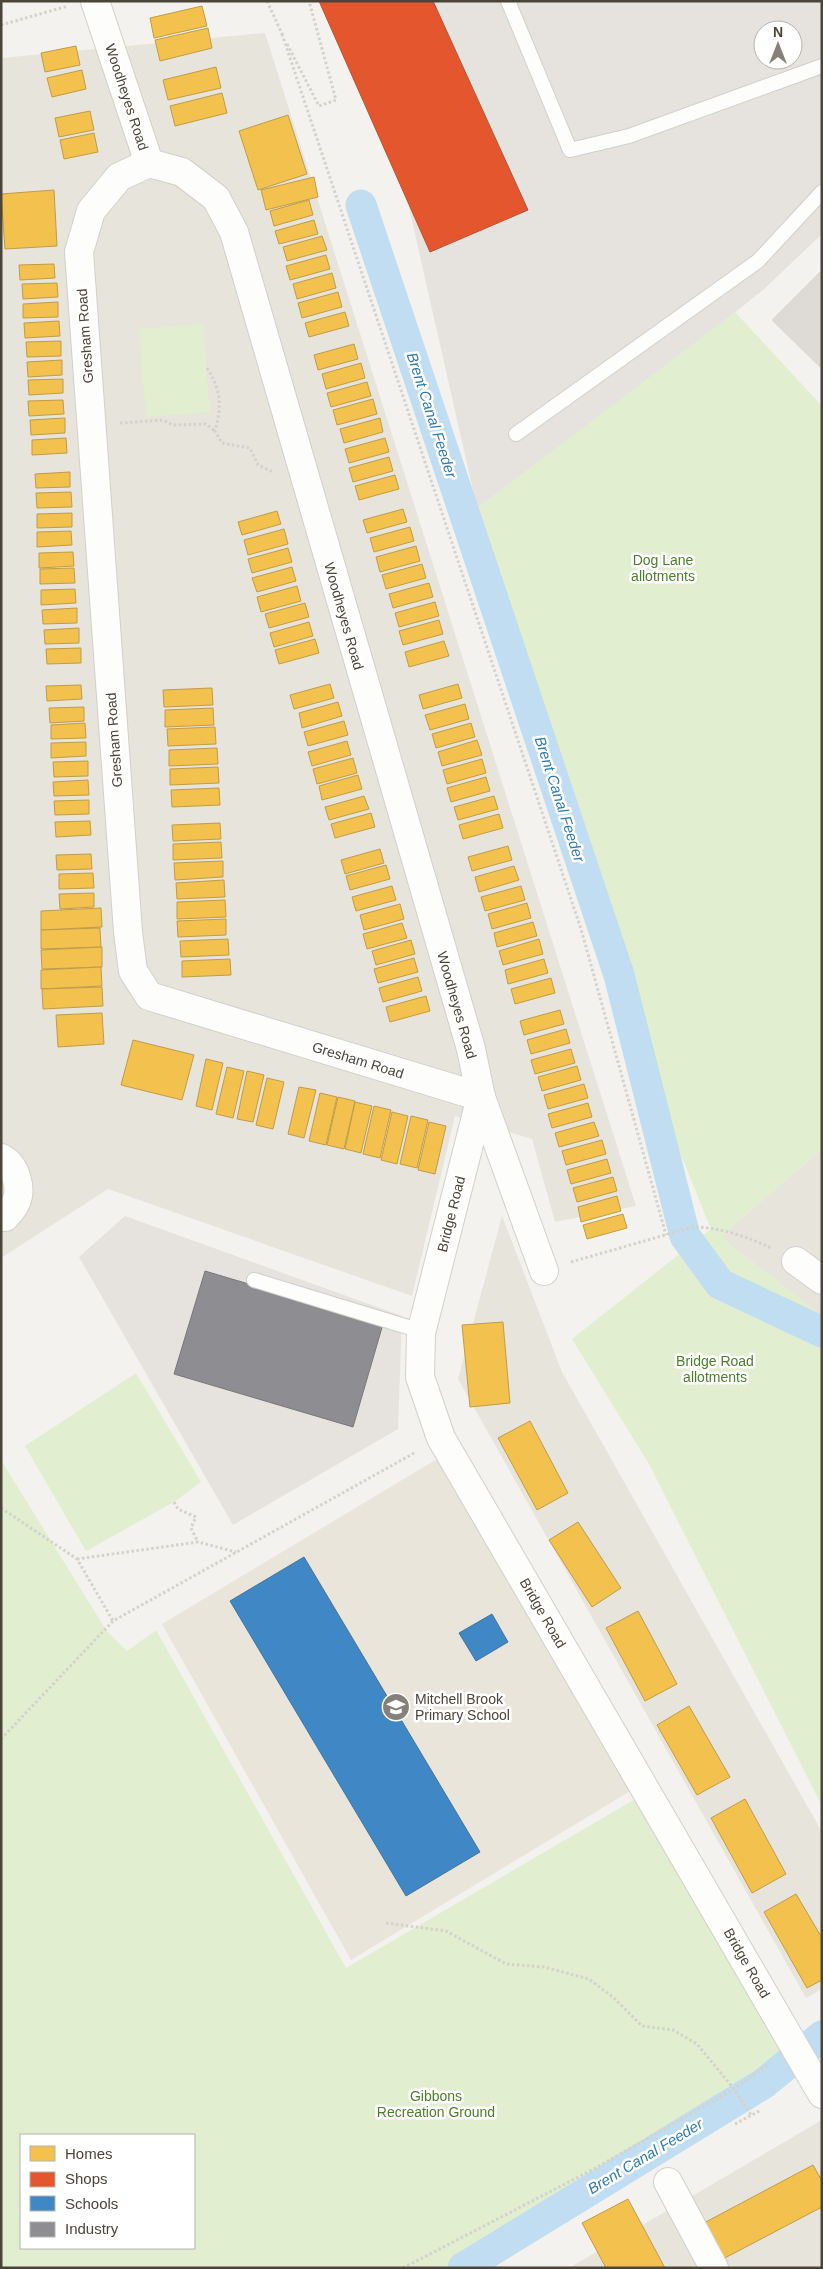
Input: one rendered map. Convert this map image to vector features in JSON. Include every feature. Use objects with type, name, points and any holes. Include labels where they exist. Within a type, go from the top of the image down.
[{"type":"street","name":"Woodheyes Road","points":[[85,3],[148,163],[182,172],[216,198],[234,232],[301,469],[468,1039],[481,1097],[544,1271]]},
{"type":"street","name":"Gresham Road","points":[[148,163],[119,177],[91,210],[80,252],[128,932],[133,971],[149,996],[481,1097]]},
{"type":"street","name":"Bridge Road","points":[[481,1097],[422,1331],[420,1377],[441,1438],[822,2094]]},
{"type":"street","points":[[1,1158],[12,1167],[18,1189],[14,1206],[5,1217]]},
{"type":"street","points":[[796,1261],[822,1280]]},
{"type":"street","points":[[668,2182],[714,2268]]},
{"type":"lane","points":[[508,1],[570,150],[629,136],[822,66]]},
{"type":"lane","points":[[516,434],[758,261],[822,192]]},
{"type":"lane","points":[[254,1280],[422,1331]]},
{"type":"path","points":[[267,1],[319,106],[336,100],[310,1]]},
{"type":"path","points":[[1,25],[85,3]]},
{"type":"path","points":[[282,34],[581,929],[666,1235]]},
{"type":"path","points":[[207,368],[216,382],[220,398],[221,413],[216,431]]},
{"type":"path","points":[[92,425],[163,420],[173,425],[206,424],[216,431],[222,443],[250,448],[258,465],[277,475],[301,469]]},
{"type":"path","points":[[544,1271],[602,1251],[693,1227],[704,1227],[757,1241],[796,1261]]},
{"type":"path","points":[[1,1739],[113,1621],[441,1438]]},
{"type":"path","points":[[174,1502],[178,1509],[196,1517],[191,1528],[198,1542]]},
{"type":"path","points":[[1,1508],[77,1559],[113,1621]]},
{"type":"path","points":[[77,1559],[198,1542],[236,1552]]},
{"type":"path","points":[[386,1923],[446,1931],[506,1964],[544,1968],[590,1980],[614,1998],[642,2026],[673,2030],[697,2044],[734,2089],[751,2115]]},
{"type":"path","points":[[403,2268],[592,2170],[734,2089],[794,2044]]},
{"type":"path","points":[[735,2124],[761,2110]]},
{"type":"shaded area","points":[[397,1],[822,1],[822,234],[763,290],[675,360],[477,508],[365,13]]},
{"type":"shaded area","points":[[265,33],[636,1206],[555,1222],[532,1139],[455,1116],[412,1296],[108,1189],[1,1258],[1,58]]},
{"type":"shaded area","points":[[822,1149],[822,1316],[720,1237]]},
{"type":"shaded area","points":[[125,1216],[402,1316],[398,1429],[233,1525],[79,1257]]},
{"type":"shaded area","points":[[502,1216],[562,1372],[822,1832],[822,1989],[806,1998],[458,1379]]},
{"type":"shaded area","name":"Mitchell Brook Primary School","points":[[442,1456],[632,1790],[351,1960],[162,1624]]},
{"type":"shaded area","points":[[822,2120],[822,2268],[569,2268]]},
{"type":"green space","name":"Dog Lane allotments","points":[[735,312],[822,406],[822,1149],[720,1237],[822,1316],[822,1806],[649,1464],[572,1339],[711,1229],[664,1113],[633,994],[477,508]]},
{"type":"green space","points":[[203,324],[210,412],[146,417],[139,329]]},
{"type":"green space","points":[[136,1373],[201,1482],[174,1502],[86,1551],[25,1446]]},
{"type":"green space","name":"Gibbons Recreation Ground","points":[[1,1460],[106,1630],[127,1651],[156,1630],[346,1968],[637,1798],[795,2064],[762,2096],[478,2268],[1,2268]]},
{"type":"building: Homes","points":[[202,6],[207,26],[154,38],[150,18]]},
{"type":"building: Homes","points":[[208,28],[212,48],[160,61],[155,40]]},
{"type":"building: Homes","points":[[76,46],[80,65],[45,72],[41,53]]},
{"type":"building: Homes","points":[[216,67],[221,88],[168,100],[163,80]]},
{"type":"building: Homes","points":[[82,70],[86,89],[52,97],[47,78]]},
{"type":"building: Homes","points":[[222,93],[227,113],[175,126],[170,106]]},
{"type":"building: Homes","points":[[90,111],[94,130],[59,137],[55,118]]},
{"type":"building: Homes","points":[[288,115],[307,174],[258,190],[239,131]]},
{"type":"building: Homes","points":[[94,133],[98,152],[64,159],[60,140]]},
{"type":"building: Homes","points":[[314,177],[318,197],[266,210],[261,190]]},
{"type":"building: Homes","points":[[54,190],[57,246],[5,249],[1,194]]},
{"type":"building: Homes","points":[[309,200],[313,215],[274,226],[270,211]]},
{"type":"building: Homes","points":[[314,220],[318,234],[279,244],[275,231]]},
{"type":"building: Homes","points":[[322,236],[327,250],[287,261],[283,247]]},
{"type":"building: Homes","points":[[326,255],[330,269],[290,280],[286,266]]},
{"type":"building: Homes","points":[[54,264],[55,278],[20,280],[19,265]]},
{"type":"building: Homes","points":[[332,273],[336,288],[297,299],[293,284]]},
{"type":"building: Homes","points":[[57,283],[58,297],[23,299],[22,284]]},
{"type":"building: Homes","points":[[338,292],[342,307],[302,318],[298,303]]},
{"type":"building: Homes","points":[[58,302],[58,317],[23,318],[23,304]]},
{"type":"building: Homes","points":[[345,312],[349,326],[309,337],[305,323]]},
{"type":"building: Homes","points":[[59,321],[60,336],[25,338],[24,323]]},
{"type":"building: Homes","points":[[61,341],[61,356],[27,357],[26,342]]},
{"type":"building: Homes","points":[[354,344],[358,359],[318,370],[314,355]]},
{"type":"building: Homes","points":[[62,360],[62,375],[28,377],[27,362]]},
{"type":"building: Homes","points":[[361,363],[365,378],[326,389],[322,374]]},
{"type":"building: Homes","points":[[63,379],[63,393],[29,395],[28,380]]},
{"type":"building: Homes","points":[[367,382],[371,396],[331,407],[327,393]]},
{"type":"building: Homes","points":[[373,399],[377,414],[337,425],[333,410]]},
{"type":"building: Homes","points":[[63,400],[64,414],[29,416],[28,401]]},
{"type":"building: Homes","points":[[65,418],[65,433],[31,435],[30,420]]},
{"type":"building: Homes","points":[[380,418],[383,432],[344,443],[340,429]]},
{"type":"building: Homes","points":[[66,438],[67,453],[32,455],[32,440]]},
{"type":"building: Homes","points":[[385,438],[389,452],[349,463],[345,449]]},
{"type":"building: Homes","points":[[389,457],[393,471],[353,482],[349,468]]},
{"type":"building: Homes","points":[[70,472],[70,487],[36,488],[35,474]]},
{"type":"building: Homes","points":[[395,475],[399,489],[359,500],[355,486]]},
{"type":"building: Homes","points":[[71,492],[72,507],[37,508],[36,493]]},
{"type":"building: Homes","points":[[403,509],[407,522],[367,533],[363,520]]},
{"type":"building: Homes","points":[[277,511],[281,524],[242,535],[238,522]]},
{"type":"building: Homes","points":[[72,513],[72,527],[37,528],[37,514]]},
{"type":"building: Homes","points":[[410,527],[414,541],[374,552],[370,538]]},
{"type":"building: Homes","points":[[284,529],[288,544],[248,555],[244,540]]},
{"type":"building: Homes","points":[[71,531],[72,545],[37,547],[37,532]]},
{"type":"building: Homes","points":[[416,546],[420,561],[380,572],[376,557]]},
{"type":"building: Homes","points":[[288,548],[292,562],[252,573],[248,559]]},
{"type":"building: Homes","points":[[73,552],[74,566],[39,568],[39,553]]},
{"type":"building: Homes","points":[[422,564],[426,578],[386,589],[382,575]]},
{"type":"building: Homes","points":[[292,567],[296,581],[257,592],[252,578]]},
{"type":"building: Homes","points":[[74,568],[75,583],[40,584],[40,569]]},
{"type":"building: Homes","points":[[429,583],[433,597],[393,608],[389,594]]},
{"type":"building: Homes","points":[[297,586],[301,601],[261,612],[257,597]]},
{"type":"building: Homes","points":[[75,589],[76,603],[41,605],[41,590]]},
{"type":"building: Homes","points":[[435,602],[439,616],[399,627],[395,613]]},
{"type":"building: Homes","points":[[305,603],[309,617],[269,628],[265,614]]},
{"type":"building: Homes","points":[[77,608],[77,623],[43,624],[42,610]]},
{"type":"building: Homes","points":[[439,620],[443,634],[403,645],[399,631]]},
{"type":"building: Homes","points":[[309,622],[313,636],[274,647],[270,633]]},
{"type":"building: Homes","points":[[79,628],[79,643],[45,644],[44,630]]},
{"type":"building: Homes","points":[[315,639],[319,653],[279,664],[275,650]]},
{"type":"building: Homes","points":[[444,641],[449,656],[409,667],[405,652]]},
{"type":"building: Homes","points":[[81,648],[81,663],[47,664],[46,649]]},
{"type":"building: Homes","points":[[330,684],[334,698],[294,709],[290,695]]},
{"type":"building: Homes","points":[[458,684],[462,698],[423,709],[419,695]]},
{"type":"building: Homes","points":[[81,685],[82,699],[47,701],[46,686]]},
{"type":"building: Homes","points":[[212,688],[213,705],[164,707],[163,690]]},
{"type":"building: Homes","points":[[338,702],[342,716],[302,728],[299,713]]},
{"type":"building: Homes","points":[[465,704],[469,719],[430,730],[425,715]]},
{"type":"building: Homes","points":[[84,707],[84,721],[50,723],[49,708]]},
{"type":"building: Homes","points":[[213,708],[214,725],[165,727],[165,710]]},
{"type":"building: Homes","points":[[344,721],[348,735],[308,746],[304,732]]},
{"type":"building: Homes","points":[[85,723],[86,738],[51,739],[51,725]]},
{"type":"building: Homes","points":[[471,723],[475,737],[436,748],[432,734]]},
{"type":"building: Homes","points":[[215,727],[216,744],[168,746],[167,729]]},
{"type":"building: Homes","points":[[477,740],[482,755],[442,766],[438,752]]},
{"type":"building: Homes","points":[[347,741],[351,755],[312,766],[308,752]]},
{"type":"building: Homes","points":[[86,742],[86,756],[51,758],[51,743]]},
{"type":"building: Homes","points":[[217,748],[218,764],[169,766],[169,750]]},
{"type":"building: Homes","points":[[353,758],[357,773],[317,784],[313,769]]},
{"type":"building: Homes","points":[[482,759],[486,773],[447,784],[443,770]]},
{"type":"building: Homes","points":[[88,761],[88,776],[54,777],[53,762]]},
{"type":"building: Homes","points":[[218,767],[219,783],[170,785],[170,769]]},
{"type":"building: Homes","points":[[358,775],[362,789],[322,800],[319,786]]},
{"type":"building: Homes","points":[[486,777],[490,791],[451,802],[447,788]]},
{"type":"building: Homes","points":[[88,780],[89,795],[54,796],[53,782]]},
{"type":"building: Homes","points":[[219,788],[220,805],[172,807],[171,790]]},
{"type":"building: Homes","points":[[364,796],[369,809],[329,820],[325,807]]},
{"type":"building: Homes","points":[[494,796],[498,809],[458,820],[454,807]]},
{"type":"building: Homes","points":[[89,800],[89,814],[55,815],[54,801]]},
{"type":"building: Homes","points":[[371,813],[375,827],[335,838],[331,824]]},
{"type":"building: Homes","points":[[499,814],[503,828],[463,839],[459,825]]},
{"type":"building: Homes","points":[[90,821],[91,835],[56,837],[55,822]]},
{"type":"building: Homes","points":[[220,823],[221,839],[173,841],[172,825]]},
{"type":"building: Homes","points":[[221,842],[222,858],[173,860],[173,844]]},
{"type":"building: Homes","points":[[508,846],[512,860],[472,871],[468,857]]},
{"type":"building: Homes","points":[[380,849],[384,863],[345,874],[341,860]]},
{"type":"building: Homes","points":[[91,854],[92,869],[57,870],[56,855]]},
{"type":"building: Homes","points":[[223,861],[223,877],[175,880],[174,863]]},
{"type":"building: Homes","points":[[386,865],[390,879],[350,890],[346,876]]},
{"type":"building: Homes","points":[[514,866],[519,880],[479,892],[475,877]]},
{"type":"building: Homes","points":[[93,873],[94,888],[59,889],[59,874]]},
{"type":"building: Homes","points":[[224,880],[225,897],[177,899],[176,883]]},
{"type":"building: Homes","points":[[392,886],[396,900],[356,911],[352,897]]},
{"type":"building: Homes","points":[[521,886],[525,900],[485,911],[481,897]]},
{"type":"building: Homes","points":[[94,893],[94,907],[60,909],[59,894]]},
{"type":"building: Homes","points":[[225,900],[226,917],[177,919],[177,902]]},
{"type":"building: Homes","points":[[527,903],[531,918],[492,929],[488,914]]},
{"type":"building: Homes","points":[[400,904],[404,919],[364,930],[360,915]]},
{"type":"building: Homes","points":[[101,908],[102,927],[41,930],[41,911]]},
{"type":"building: Homes","points":[[226,919],[226,935],[178,937],[177,921]]},
{"type":"building: Homes","points":[[533,922],[537,936],[497,947],[494,933]]},
{"type":"building: Homes","points":[[402,923],[407,938],[367,949],[363,934]]},
{"type":"building: Homes","points":[[100,928],[101,947],[41,949],[41,930]]},
{"type":"building: Homes","points":[[228,939],[229,955],[181,957],[180,941]]},
{"type":"building: Homes","points":[[539,939],[543,954],[503,965],[499,951]]},
{"type":"building: Homes","points":[[411,940],[415,954],[376,965],[372,951]]},
{"type":"building: Homes","points":[[102,947],[102,967],[42,969],[41,950]]},
{"type":"building: Homes","points":[[414,958],[418,972],[378,983],[374,969]]},
{"type":"building: Homes","points":[[230,959],[231,975],[182,977],[182,961]]},
{"type":"building: Homes","points":[[544,959],[548,973],[508,984],[505,970]]},
{"type":"building: Homes","points":[[101,967],[102,986],[41,989],[41,970]]},
{"type":"building: Homes","points":[[418,977],[422,991],[383,1002],[379,988]]},
{"type":"building: Homes","points":[[551,978],[555,993],[515,1004],[511,989]]},
{"type":"building: Homes","points":[[102,987],[103,1006],[43,1009],[42,989]]},
{"type":"building: Homes","points":[[426,996],[430,1011],[390,1022],[386,1007]]},
{"type":"building: Homes","points":[[560,1010],[564,1024],[524,1035],[520,1021]]},
{"type":"building: Homes","points":[[102,1013],[104,1044],[58,1047],[56,1015]]},
{"type":"building: Homes","points":[[566,1029],[570,1043],[531,1054],[527,1040]]},
{"type":"building: Homes","points":[[133,1040],[194,1055],[182,1100],[121,1085]]},
{"type":"building: Homes","points":[[571,1049],[575,1063],[535,1074],[531,1060]]},
{"type":"building: Homes","points":[[206,1059],[223,1063],[212,1110],[196,1106]]},
{"type":"building: Homes","points":[[577,1066],[581,1080],[542,1091],[538,1077]]},
{"type":"building: Homes","points":[[227,1067],[244,1071],[233,1118],[216,1114]]},
{"type":"building: Homes","points":[[247,1071],[264,1075],[253,1122],[237,1119]]},
{"type":"building: Homes","points":[[267,1078],[284,1082],[273,1129],[256,1125]]},
{"type":"building: Homes","points":[[584,1084],[588,1098],[548,1109],[544,1095]]},
{"type":"building: Homes","points":[[299,1087],[316,1090],[304,1138],[288,1134]]},
{"type":"building: Homes","points":[[320,1093],[337,1097],[326,1145],[309,1141]]},
{"type":"building: Homes","points":[[338,1097],[355,1101],[344,1149],[327,1145]]},
{"type":"building: Homes","points":[[355,1102],[372,1106],[361,1153],[345,1149]]},
{"type":"building: Homes","points":[[588,1103],[592,1117],[552,1128],[548,1114]]},
{"type":"building: Homes","points":[[374,1106],[391,1110],[380,1158],[363,1154]]},
{"type":"building: Homes","points":[[392,1112],[408,1116],[397,1164],[381,1160]]},
{"type":"building: Homes","points":[[411,1116],[428,1120],[417,1168],[400,1164]]},
{"type":"building: Homes","points":[[429,1122],[446,1126],[435,1174],[418,1170]]},
{"type":"building: Homes","points":[[594,1122],[599,1136],[559,1147],[555,1133]]},
{"type":"building: Homes","points":[[602,1140],[606,1154],[566,1165],[562,1151]]},
{"type":"building: Homes","points":[[607,1159],[611,1173],[571,1184],[567,1170]]},
{"type":"building: Homes","points":[[613,1177],[617,1191],[577,1202],[573,1188]]},
{"type":"building: Homes","points":[[617,1196],[621,1211],[581,1222],[578,1207]]},
{"type":"building: Homes","points":[[623,1214],[627,1228],[587,1239],[583,1225]]},
{"type":"building: Homes","points":[[503,1322],[510,1403],[470,1407],[462,1325]]},
{"type":"building: Homes","points":[[530,1421],[568,1493],[537,1510],[498,1438]]},
{"type":"building: Homes","points":[[578,1522],[621,1588],[592,1607],[549,1540]]},
{"type":"building: Homes","points":[[638,1611],[677,1684],[645,1701],[606,1628]]},
{"type":"building: Homes","points":[[689,1706],[730,1777],[697,1795],[657,1725]]},
{"type":"building: Homes","points":[[745,1799],[786,1874],[752,1893],[711,1818]]},
{"type":"building: Homes","points":[[796,1894],[822,1938],[822,1980],[807,1988],[764,1912]]},
{"type":"building: Homes","points":[[813,2165],[822,2181],[822,2207],[721,2260],[702,2224]]},
{"type":"building: Homes","points":[[628,2199],[665,2268],[606,2268],[582,2223]]},
{"type":"building: Shops","points":[[319,1],[433,1],[528,210],[430,252]]},
{"type":"building: Schools","points":[[304,1557],[480,1852],[406,1896],[230,1601]]},
{"type":"building: Schools","points":[[492,1614],[508,1642],[476,1661],[459,1633]]},
{"type":"building: Industry","points":[[205,1271],[383,1324],[353,1427],[174,1374]]},
{"type":"building: Other","points":[[822,270],[822,369],[772,320]]},
{"type":"waterway","name":"Brent Canal Feeder","points":[[361,205],[619,975],[685,1236],[720,1284],[822,1332]]},
{"type":"waterway","name":"Brent Canal Feeder","points":[[463,2268],[763,2084],[822,2036]]},
{"type":"place","name":"Mitchell Brook Primary School","points":[[396,1707]]},
{"type":"park label","name":"Bridge Road allotments","points":[[715,1369]]}]
